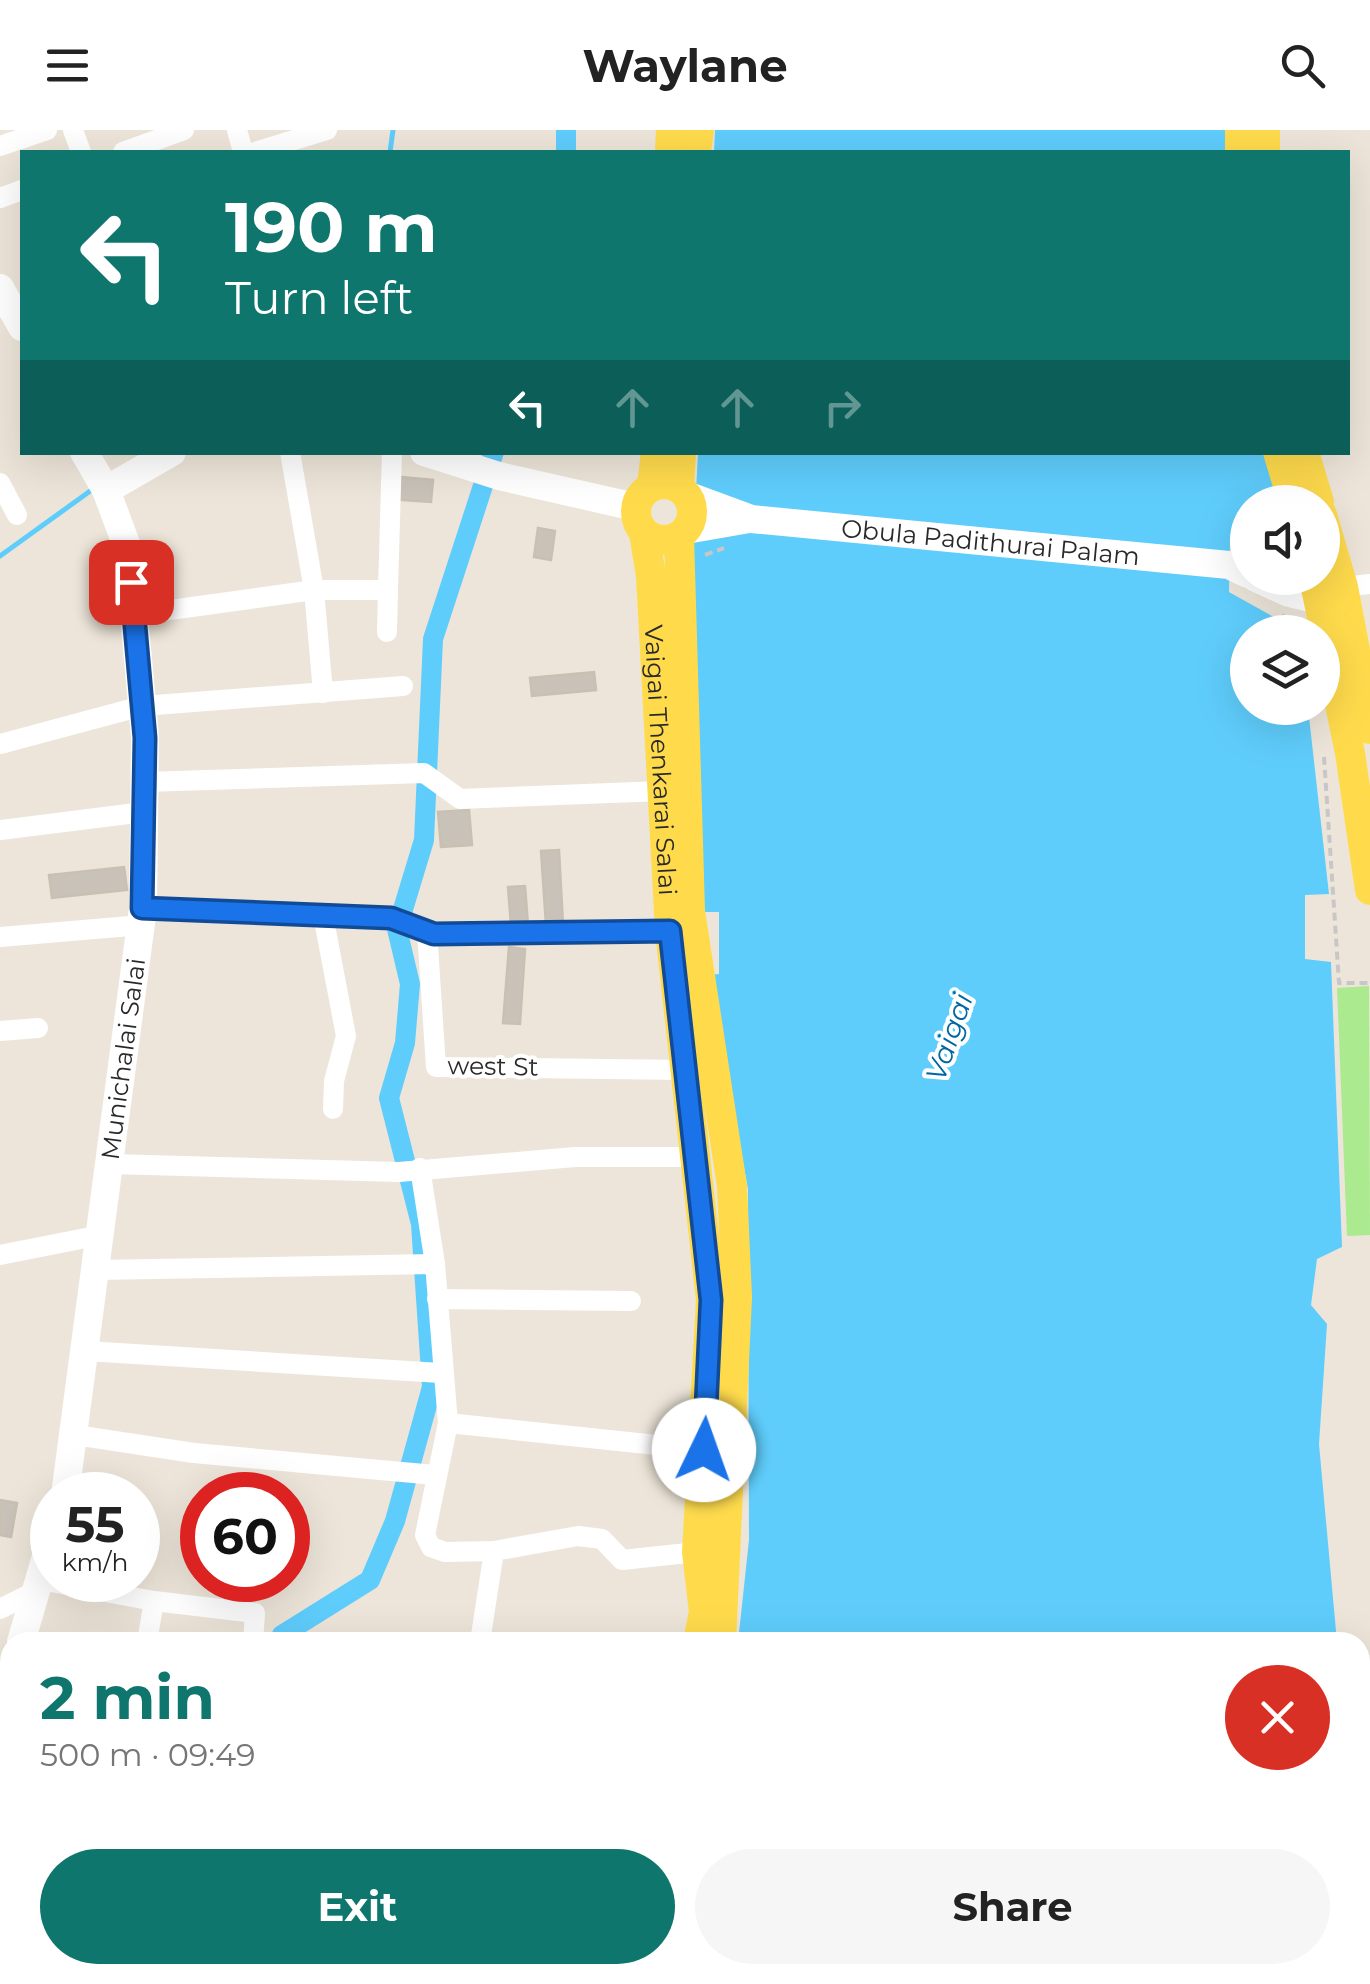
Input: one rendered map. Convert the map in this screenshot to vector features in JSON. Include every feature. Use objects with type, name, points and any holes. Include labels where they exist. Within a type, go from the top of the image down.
[{"type":"main road","points":[[0,288],[20,323]]},
{"type":"main road","points":[[94,470],[159,455]]},
{"type":"main road","name":"Obula Padithurai Palam","points":[[432,455],[500,476],[750,519],[1230,565]]},
{"type":"main road","name":"Vaigai Thenkarai Salai","points":[[656,455],[662,791],[670,931],[711,1300],[697,1552],[704,1612],[700,1632]]},
{"type":"main road","name":"Vaigai Thenkarai Salai","points":[[659,502],[680,455]]},
{"type":"main road","points":[[1279,455],[1288,485]]},
{"type":"main road","points":[[1305,455],[1314,485]]},
{"type":"main road","name":"Munichalai Salai","points":[[68,1472],[142,917],[142,706],[128,549],[94,470]]},
{"type":"main road","points":[[659,502],[661,540],[682,533]]},
{"type":"main road","name":"Vaigai Thenkarai Salai","points":[[659,502],[692,513],[682,533],[690,911],[732,1186],[737,1297],[721,1632]]},
{"type":"main road","name":"Obula Padithurai Palam","points":[[682,533],[750,519]]},
{"type":"main road","points":[[1325,596],[1370,729]]},
{"type":"main road","points":[[1325,596],[1370,890]]},
{"type":"main road","points":[[24,1632],[33,1602]]},
{"type":"street","points":[[0,146],[47,130]]},
{"type":"street","points":[[152,147],[184,130]]},
{"type":"street","points":[[262,150],[327,130]]},
{"type":"street","points":[[291,455],[314,590],[323,693]]},
{"type":"street","points":[[388,632],[392,455]]},
{"type":"street","points":[[0,483],[17,515]]},
{"type":"street","points":[[134,615],[314,590],[388,590]]},
{"type":"street","points":[[0,744],[142,706],[403,686]]},
{"type":"street","points":[[144,782],[430,776],[460,800],[662,791]]},
{"type":"street","points":[[0,830],[144,812]]},
{"type":"street","points":[[0,937],[142,917],[323,915],[409,924],[670,931]]},
{"type":"street","points":[[323,915],[346,1036],[334,1082],[333,1109]]},
{"type":"street","name":"west St","points":[[409,924],[436,1067],[684,1070]]},
{"type":"street","points":[[0,1031],[38,1028]]},
{"type":"street","points":[[110,1164],[409,1170],[575,1157],[692,1156]]},
{"type":"street","points":[[409,1170],[424,1266],[437,1300],[430,1373],[448,1422],[419,1474],[425,1535],[431,1547],[446,1552],[494,1551],[578,1536],[602,1539],[622,1560],[697,1552]]},
{"type":"street","points":[[0,1255],[101,1235]]},
{"type":"street","points":[[96,1270],[424,1266]]},
{"type":"street","points":[[437,1300],[631,1301]]},
{"type":"street","points":[[86,1351],[430,1373]]},
{"type":"street","points":[[448,1422],[704,1450]]},
{"type":"street","points":[[74,1435],[194,1453],[419,1474]]},
{"type":"street","points":[[482,1632],[494,1551]]},
{"type":"street","points":[[0,1609],[30,1590]]},
{"type":"street","points":[[149,1632],[154,1602]]},
{"type":"street","points":[[160,1602],[255,1612],[254,1632]]},
{"type":"path","points":[[1324,747],[1339,983],[1370,983]]},
{"type":"green space","points":[[1369,986],[1370,1235],[1347,1236],[1337,988]]},
{"type":"water","points":[[715,130],[1228,130],[1227,150],[714,150]]},
{"type":"water","name":"Vaigai","points":[[698,455],[1271,455],[1279,485],[1230,485],[1229,592],[1270,615],[1230,615],[1230,725],[1310,725],[1329,894],[1305,895],[1305,959],[1331,962],[1342,1247],[1317,1259],[1311,1305],[1327,1324],[1319,1444],[1336,1632],[739,1632],[749,1540],[748,1189],[708,975],[719,974],[719,912],[703,912],[692,567]]},
{"type":"building","points":[[390,476],[433,480],[431,502],[389,499]]},
{"type":"building","points":[[538,528],[555,531],[551,560],[534,557]]},
{"type":"building","points":[[594,672],[596,690],[532,696],[530,678]]},
{"type":"building","points":[[469,810],[472,845],[441,847],[438,812]]},
{"type":"building","points":[[559,850],[563,924],[546,925],[541,851]]},
{"type":"building","points":[[124,867],[127,890],[52,898],[49,875]]},
{"type":"building","points":[[525,886],[528,925],[511,926],[508,887]]},
{"type":"building","points":[[509,947],[525,949],[520,1024],[503,1023]]},
{"type":"building","points":[[0,1500],[17,1503],[11,1537],[0,1535]]},
{"type":"waterway","points":[[390,150],[393,130]]},
{"type":"waterway","points":[[566,130],[566,150]]},
{"type":"waterway","points":[[287,1632],[370,1580],[395,1521],[432,1387],[421,1224],[389,1098],[405,1043],[410,984],[397,929],[424,840],[433,639],[493,455]]},
{"type":"waterway","points":[[0,556],[93,489]]},
{"type":"route","points":[[131,582],[145,738],[142,908],[391,918],[434,934],[670,931],[711,1300],[704,1450]]}]
